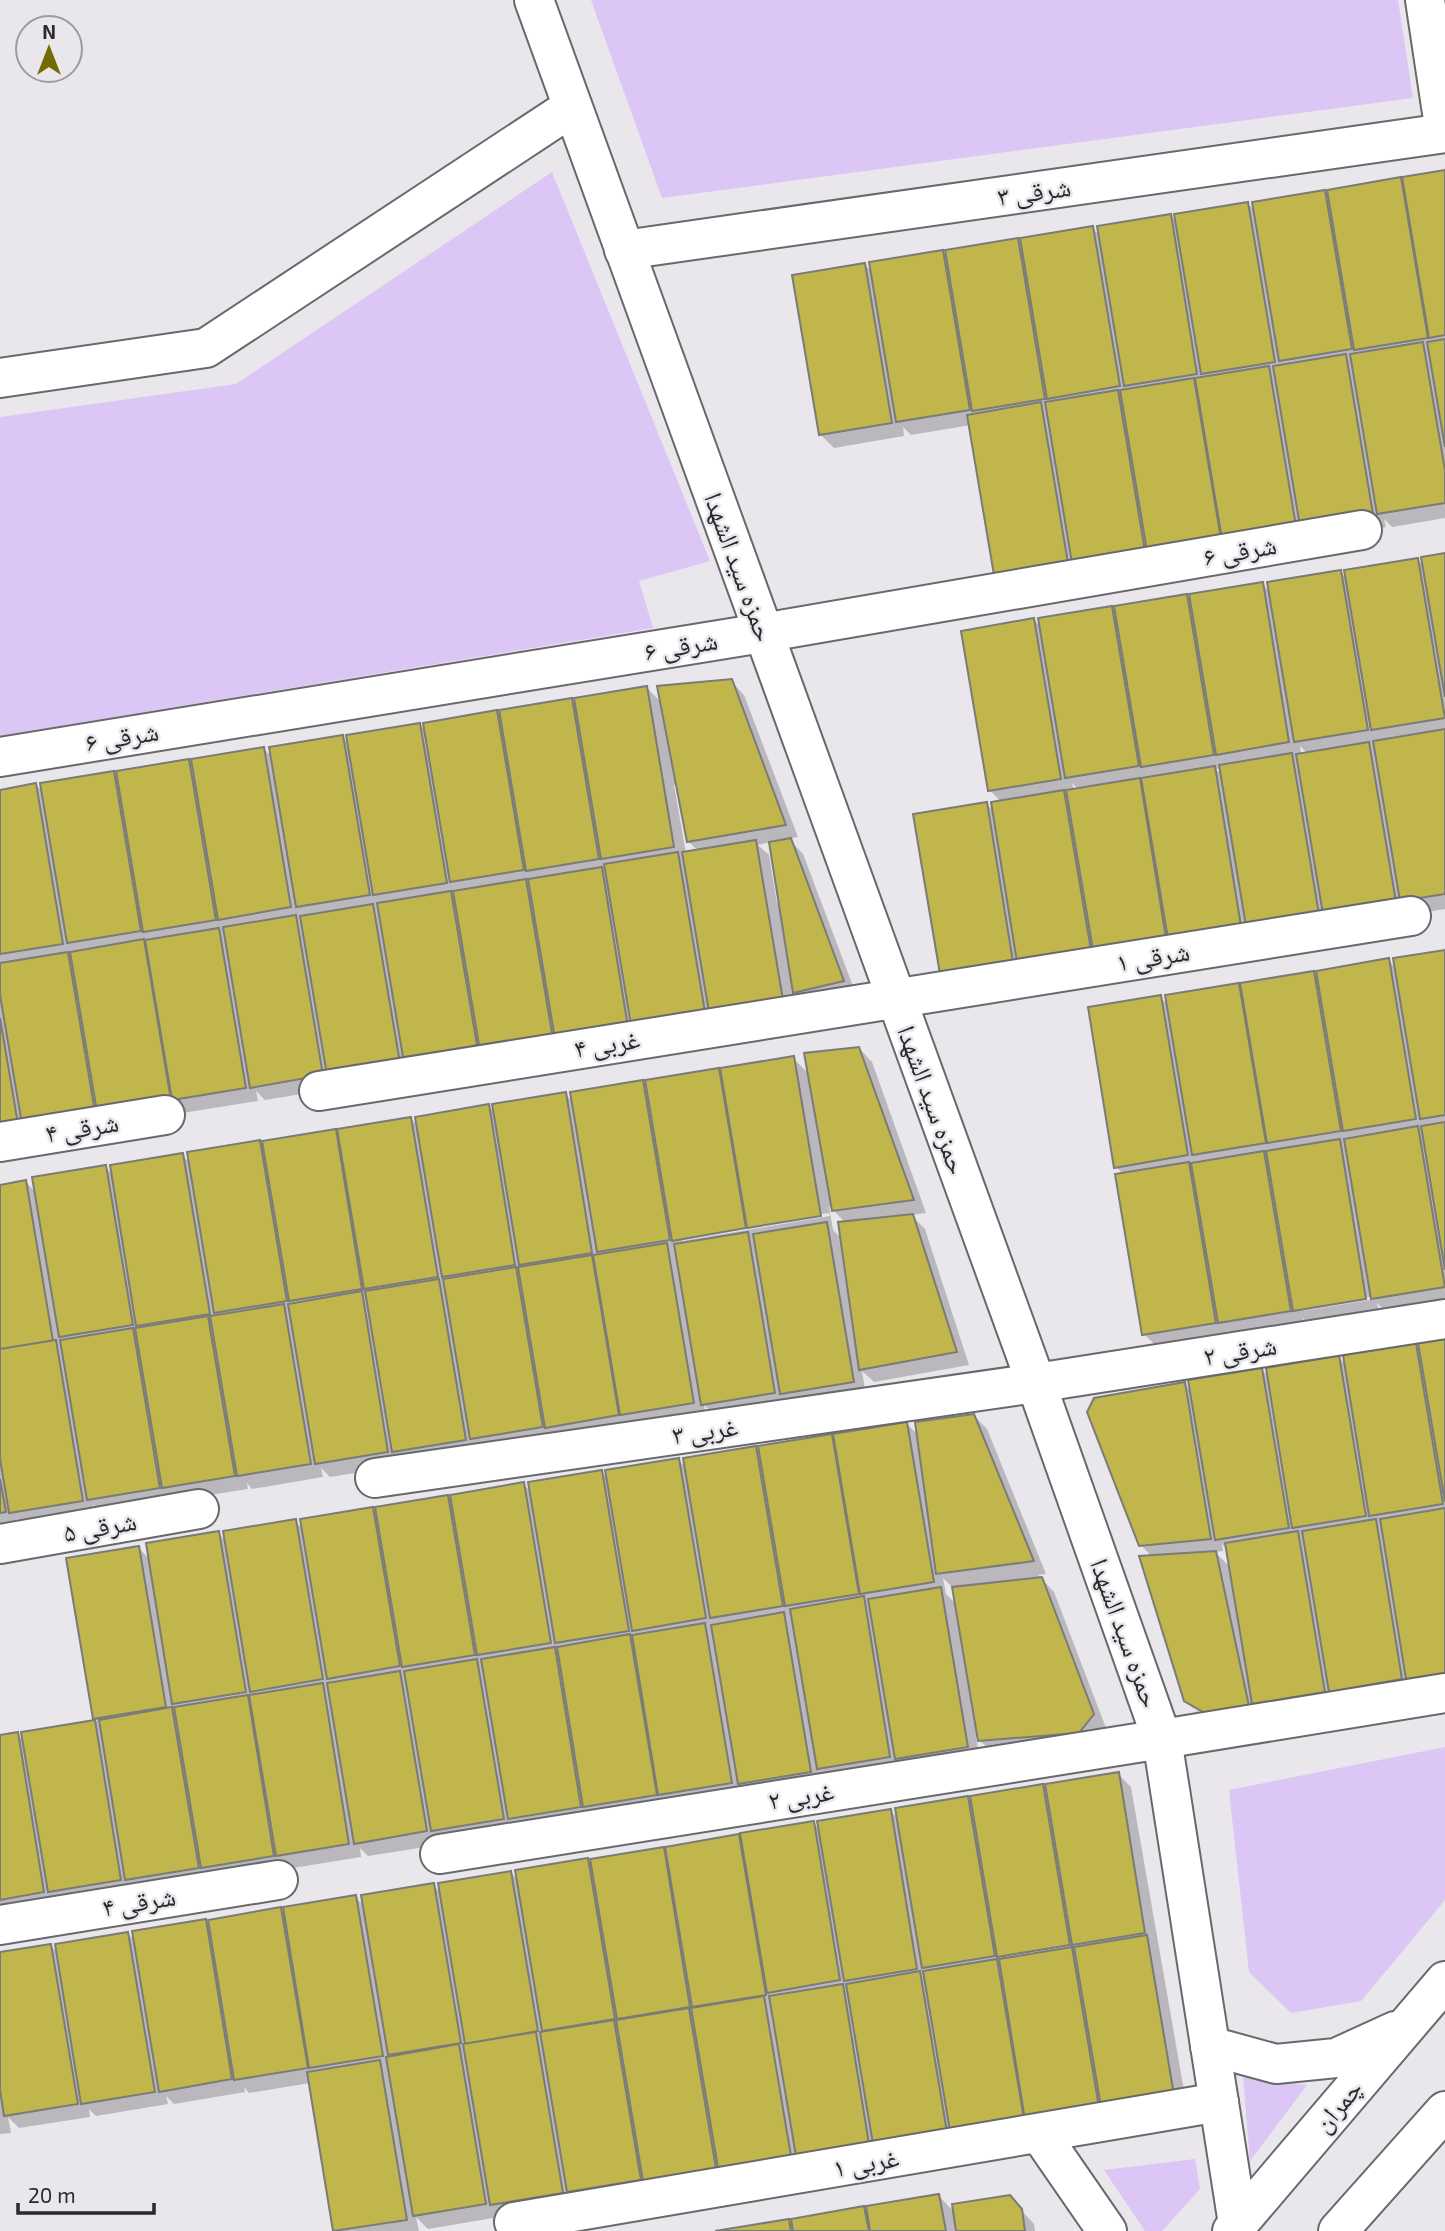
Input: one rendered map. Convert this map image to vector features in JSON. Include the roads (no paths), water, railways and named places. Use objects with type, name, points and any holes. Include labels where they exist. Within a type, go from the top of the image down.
[{"type":"street","name":"حمزه سید الشهدا","points":[[534,0],[1162,1739],[1219,2102],[1235,2227]]},
{"type":"street","points":[[1425,0],[1445,133]]},
{"type":"street","points":[[0,378],[206,348],[572,107]]},
{"type":"street","name":"۳ شرقی","points":[[624,250],[1445,133]]},
{"type":"street","name":"۶ شرقی","points":[[0,757],[762,633],[1362,530]]},
{"type":"street","name":"۱ شرقی","points":[[895,998],[1410,916]]},
{"type":"street","name":"۴ غربی","points":[[319,1091],[895,998]]},
{"type":"street","name":"۴ شرقی","points":[[0,1142],[165,1115]]},
{"type":"street","name":"۲ شرقی","points":[[1036,1384],[1445,1319]]},
{"type":"street","name":"۳ غربی","points":[[375,1478],[1036,1384]]},
{"type":"street","name":"۵ شرقی","points":[[0,1544],[200,1509]]},
{"type":"street","name":"۲ غربی","points":[[440,1854],[1445,1693]]},
{"type":"street","name":"۴ شرقی","points":[[0,1925],[278,1880]]},
{"type":"street","name":"چمران","points":[[1235,2227],[1445,1981]]},
{"type":"street","points":[[1210,2046],[1276,2064],[1336,2058],[1407,2025]]},
{"type":"street","name":"۱ غربی","points":[[514,2222],[1219,2102]]},
{"type":"street","points":[[1338,2231],[1445,2111]]},
{"type":"street","points":[[1040,2134],[1107,2231]]}]
